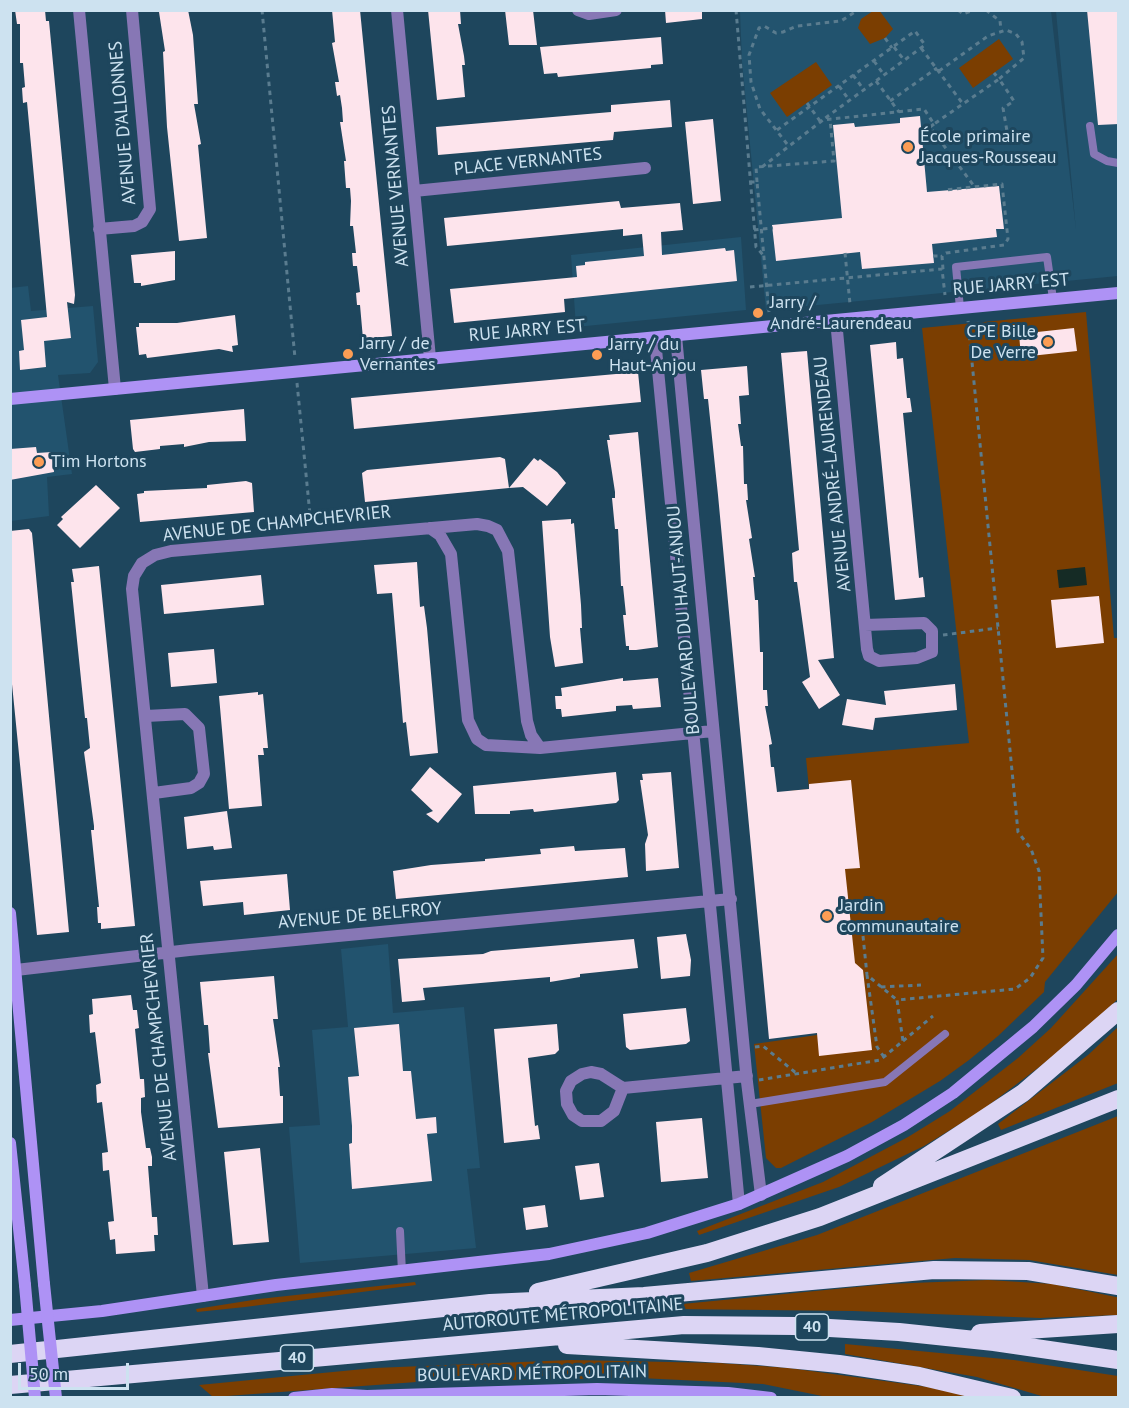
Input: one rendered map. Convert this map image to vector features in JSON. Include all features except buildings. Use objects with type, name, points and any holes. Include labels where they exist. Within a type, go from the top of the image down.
[{"type":"highway","points":[[852,1205],[1023,1093],[1119,1011]]},
{"type":"highway","name":"AUTOROUTE MÉTROPOLITAINE","points":[[490,1302],[707,1252],[852,1205],[1119,1099]]},
{"type":"highway","points":[[10,1354],[490,1302],[644,1296],[943,1269],[1028,1271],[1084,1278],[1119,1286]]},
{"type":"highway","points":[[940,1335],[1119,1324]]},
{"type":"highway","name":"AUTOROUTE MÉTROPOLITAINE","points":[[10,1385],[704,1325],[829,1327],[940,1335],[1119,1360]]},
{"type":"highway","points":[[508,1341],[807,1360],[919,1376],[1012,1398]]},
{"type":"street","name":"AVENUE D'ALLONNES","points":[[79,10],[115,389]]},
{"type":"street","name":"AVENUE D'ALLONNES","points":[[99,229],[134,226],[142,222],[150,209],[132,10]]},
{"type":"street","name":"AVENUE VERNANTES","points":[[397,10],[430,358]]},
{"type":"street","points":[[578,10],[599,14],[616,10]]},
{"type":"street","name":"PLACE VERNANTES","points":[[414,191],[645,168]]},
{"type":"street","name":"RUE JARRY EST","points":[[10,399],[1119,293]]},
{"type":"street","name":"AVENUE ANDRÉ-LAURENDEAU","points":[[836,320],[869,656],[879,661],[928,655],[934,645],[932,636]]},
{"type":"street","name":"BOULEVARD DU HAUT-ANJOU","points":[[676,336],[747,1079],[761,1195]]},
{"type":"street","name":"BOULEVARD DU HAUT-ANJOU","points":[[655,339],[708,901],[740,1204]]},
{"type":"street","name":"AVENUE DE CHAMPCHEVRIER","points":[[203,1296],[132,589],[134,576],[142,563],[155,555],[171,552],[477,524],[497,530],[508,551],[527,721],[531,735],[540,748]]},
{"type":"street","points":[[430,528],[440,535],[451,554],[470,730],[486,745],[540,748],[713,732]]},
{"type":"street","points":[[865,625],[920,621],[929,626],[932,636]]},
{"type":"street","points":[[146,716],[185,714],[199,728],[204,774],[199,783],[191,789],[154,793]]},
{"type":"street","points":[[708,901],[730,899]]},
{"type":"street","name":"AVENUE DE BELFROY","points":[[16,970],[708,901]]},
{"type":"street","points":[[10,913],[56,1398]]},
{"type":"street","points":[[10,1320],[102,1311],[276,1285],[503,1261],[597,1245],[666,1228],[740,1204],[847,1156],[904,1125],[953,1093],[1033,1027],[1076,985],[1119,935]]},
{"type":"street","points":[[622,1089],[614,1111],[601,1121],[582,1121],[573,1115],[567,1104],[566,1091],[571,1081],[582,1074],[601,1074],[622,1089],[726,1078],[747,1079]]},
{"type":"street","points":[[10,1143],[35,1398]]},
{"type":"street","name":"BOULEVARD MÉTROPOLITAIN","points":[[294,1398],[332,1394],[367,1397],[637,1389],[771,1398]]},
{"type":"lane","points":[[1090,126],[1095,154],[1107,161],[1119,163]]},
{"type":"lane","points":[[960,308],[956,267],[1047,257],[1053,299]]},
{"type":"lane","points":[[750,1104],[885,1082],[945,1034]]},
{"type":"lane","points":[[399,1231],[402,1272]]},
{"type":"path","points":[[262,10],[312,538]]},
{"type":"path","points":[[736,10],[754,231],[756,247],[764,256]]},
{"type":"path","points":[[787,145],[760,109],[751,82],[749,55],[759,28],[764,26],[776,33],[783,32],[797,27],[841,21],[858,10]]},
{"type":"path","points":[[958,10],[963,14],[974,10]]},
{"type":"path","points":[[986,10],[1000,21],[1002,30]]},
{"type":"path","points":[[890,101],[987,36],[1002,30],[1011,32],[1019,38],[1025,53],[1020,64],[930,127],[974,186]]},
{"type":"path","points":[[762,167],[787,145],[926,45],[915,31],[839,86],[808,105],[777,130]]},
{"type":"path","points":[[885,38],[904,60]]},
{"type":"path","points":[[921,48],[963,104]]},
{"type":"path","points":[[874,61],[884,75]]},
{"type":"path","points":[[994,73],[1014,101],[1004,108],[1008,137]]},
{"type":"path","points":[[854,75],[864,90]]},
{"type":"path","points":[[876,81],[898,112]]},
{"type":"path","points":[[839,86],[849,100]]},
{"type":"path","points":[[808,105],[821,121]]},
{"type":"path","points":[[821,121],[924,109],[934,124]]},
{"type":"path","points":[[769,312],[756,167],[835,162],[830,119]]},
{"type":"path","points":[[750,182],[757,182]]},
{"type":"path","points":[[933,256],[1007,243],[1002,184],[945,190]]},
{"type":"path","points":[[754,231],[773,228]]},
{"type":"path","points":[[845,253],[850,304]]},
{"type":"path","points":[[942,256],[945,295]]},
{"type":"path","points":[[750,286],[942,269]]},
{"type":"path","points":[[897,1000],[1015,989],[1030,978],[1043,958],[1039,871],[1031,849],[1018,832],[968,321]]},
{"type":"path","points":[[932,636],[998,628]]},
{"type":"path","points":[[863,936],[877,1047],[884,1057]]},
{"type":"path","points":[[867,975],[897,1000],[903,1041]]},
{"type":"path","points":[[881,987],[921,985]]},
{"type":"path","points":[[747,1079],[796,1074],[879,1060],[933,1016]]},
{"type":"path","points":[[744,1048],[763,1046],[796,1074]]},
{"type":"shaded area","points":[[879,10],[893,29],[885,38],[870,44],[858,28],[861,19]]},
{"type":"shaded area","name":"École primaire Jacques-Rousseau","points":[[740,11],[1051,11],[1076,230],[1056,11],[1118,11],[1118,276],[766,310],[742,61]]},
{"type":"shaded area","points":[[999,39],[1013,59],[973,88],[959,68]]},
{"type":"shaded area","points":[[816,62],[832,85],[787,117],[770,93]]},
{"type":"shaded area","points":[[741,237],[746,310],[576,327],[571,255]]},
{"type":"shaded area","points":[[28,286],[31,311],[93,306],[98,362],[90,373],[58,375],[72,474],[47,477],[49,516],[11,521],[10,288]]},
{"type":"shaded area","points":[[1086,312],[1114,638],[1118,638],[1118,892],[1045,982],[1044,992],[969,1060],[940,1081],[872,1122],[781,1168],[776,1168],[766,1158],[754,1044],[817,1035],[790,791],[809,789],[806,758],[969,743],[922,328]]},
{"type":"shaded area","points":[[1085,567],[1087,585],[1059,588],[1057,570]]},
{"type":"shaded area","points":[[388,944],[393,1013],[464,1007],[480,1168],[467,1169],[476,1248],[300,1263],[289,1127],[320,1125],[312,1030],[348,1027],[341,949]]},
{"type":"shaded area","points":[[1118,954],[1118,999],[1071,1043],[981,1111],[924,1146],[839,1187],[699,1235],[697,1231],[823,1182],[908,1137],[950,1111],[1018,1058],[1051,1028]]},
{"type":"shaded area","points":[[1118,1027],[1118,1083],[1001,1130],[998,1124],[1088,1055]]},
{"type":"shaded area","points":[[1118,1116],[1118,1275],[1029,1260],[955,1258],[691,1281],[689,1273],[817,1235]]},
{"type":"shaded area","points":[[988,1280],[1053,1284],[1118,1297],[1118,1315],[1040,1318],[853,1311],[672,1309],[672,1305],[887,1284]]},
{"type":"shaded area","points":[[415,1282],[416,1285],[245,1307],[197,1312],[196,1309],[259,1299]]},
{"type":"shaded area","points":[[845,1344],[1014,1360],[1118,1376],[1118,1397],[1045,1397],[977,1377],[845,1354]]},
{"type":"shaded area","points":[[571,1360],[719,1363],[789,1368],[928,1387],[973,1397],[827,1397],[763,1384],[640,1378],[430,1381],[213,1397],[199,1385],[374,1368]]},
{"type":"place","name":"École primaire Jacques-Rousseau","points":[[908,147]]},
{"type":"place","name":"Jarry / André-Laurendeau","points":[[758,313]]},
{"type":"place","name":"CPE Bille De Verre","points":[[1048,342]]},
{"type":"place","name":"Jarry / de Vernantes","points":[[348,354]]},
{"type":"place","name":"Jarry / du Haut-Anjou","points":[[597,355]]},
{"type":"place","name":"Tim Hortons","points":[[39,462]]},
{"type":"place","name":"Jardin communautaire","points":[[827,916]]}]
